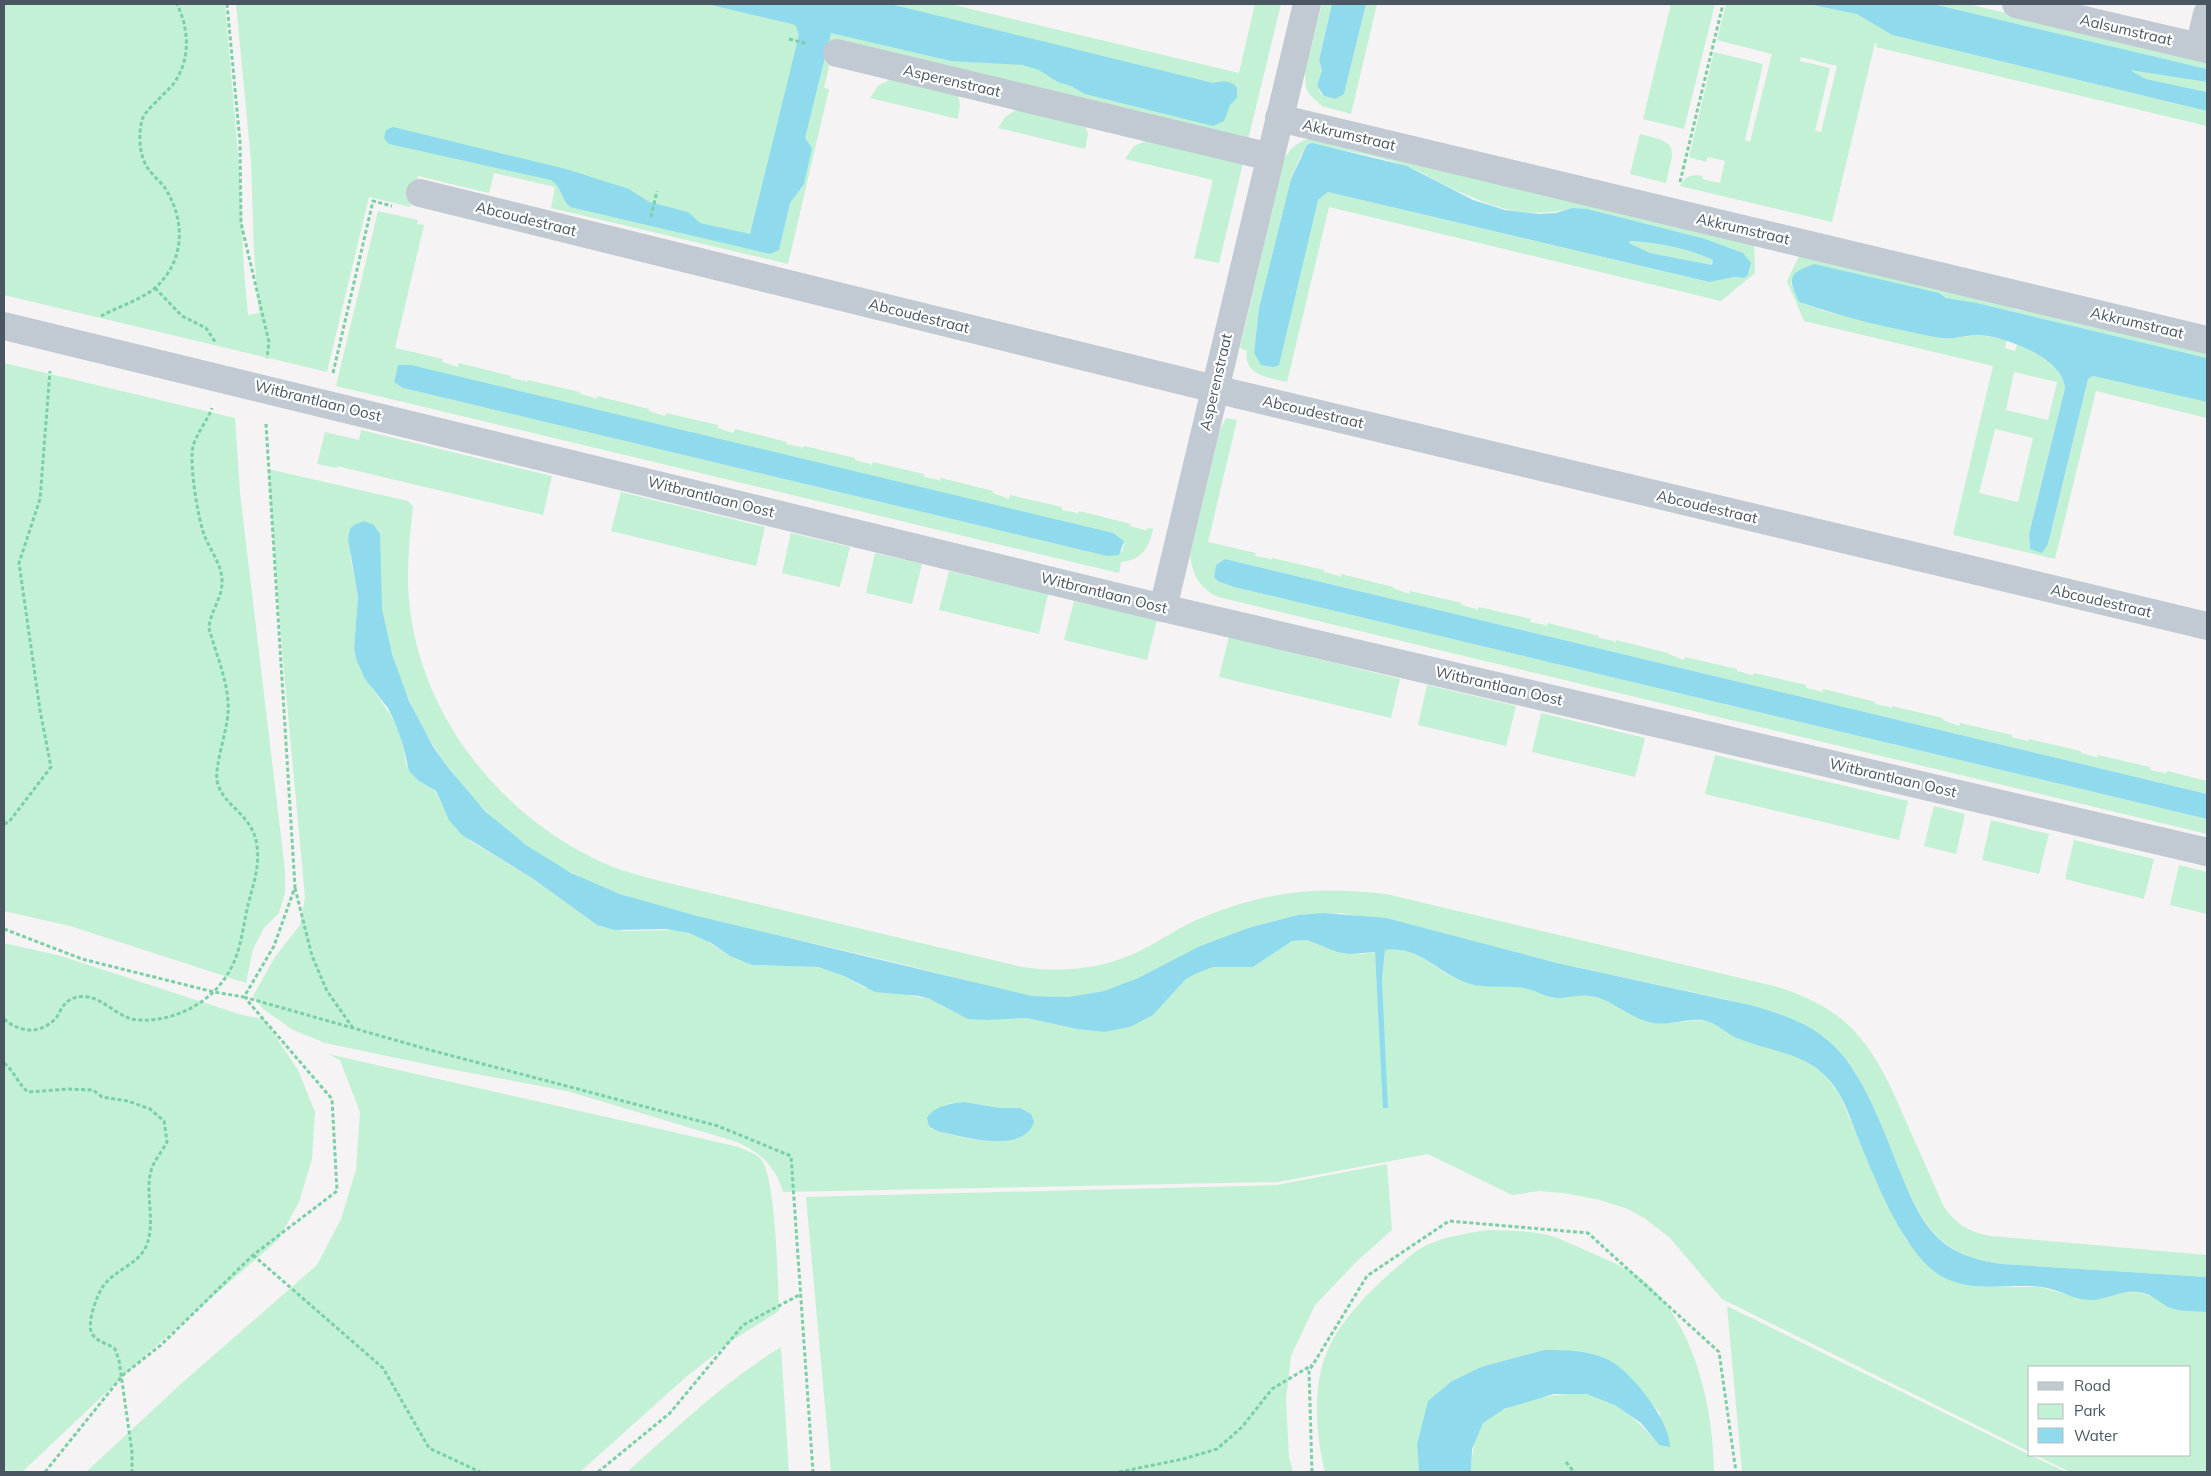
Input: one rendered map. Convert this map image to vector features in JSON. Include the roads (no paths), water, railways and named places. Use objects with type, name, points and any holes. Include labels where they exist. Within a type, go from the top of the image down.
[{"type":"street","name":"Asperenstraat","points":[[1162,608],[1307,4]]},
{"type":"street","name":"Aalsumstraat","points":[[2016,4],[2203,48]]},
{"type":"street","points":[[2203,48],[2207,14]]},
{"type":"street","name":"Asperenstraat","points":[[837,53],[1270,157]]},
{"type":"street","name":"Akkrumstraat","points":[[1280,118],[2207,340]]},
{"type":"street","name":"Abcoudestraat","points":[[420,193],[1215,389],[2207,626]]},
{"type":"street","name":"Witbrantlaan Oost","points":[[4,326],[225,378],[1162,608],[2207,852]]},
{"type":"water","points":[[707,4],[890,4],[1213,83],[1229,82],[1237,88],[1237,98],[1230,105],[1224,121],[1213,126],[1085,94],[1071,86],[1058,82],[1039,70],[1023,65],[951,61],[831,33],[805,138],[812,148],[804,184],[790,203],[779,250],[770,254],[570,207],[555,183],[551,180],[389,144],[384,138],[386,130],[393,127],[566,169],[629,189],[649,202],[688,212],[700,223],[750,234],[799,35],[796,26],[792,24]]},
{"type":"water","points":[[1332,4],[1366,4],[1344,94],[1336,99],[1324,96],[1317,86],[1322,70],[1319,60]]},
{"type":"water","points":[[1808,4],[1933,4],[2207,69],[2207,82],[2130,70],[2146,79],[2207,92],[2207,111],[1892,35],[1857,14]]},
{"type":"water","points":[[1312,143],[1407,166],[1473,200],[1505,210],[1539,214],[1556,213],[1572,208],[1587,209],[1705,239],[1743,253],[1751,263],[1748,275],[1744,278],[1735,277],[1709,282],[1328,192],[1318,200],[1279,365],[1274,367],[1261,365],[1254,353],[1259,308],[1291,179],[1307,145]],"holes":[[[1630,241],[1662,245],[1693,252],[1713,260],[1712,265],[1650,253],[1629,243]]]},
{"type":"water","points":[[1814,264],[1939,293],[1946,298],[1977,303],[2207,358],[2207,402],[2093,376],[2088,379],[2048,544],[2042,553],[2030,549],[2029,534],[2065,388],[2062,377],[2044,358],[2003,339],[1979,335],[1940,338],[1869,323],[1799,302],[1793,287],[1792,278],[1794,274]]},
{"type":"water","points":[[398,365],[411,365],[1113,533],[1124,541],[1119,555],[1107,556],[403,388],[394,382]]},
{"type":"water","points":[[364,521],[374,525],[380,534],[382,609],[392,654],[409,701],[434,748],[485,811],[526,845],[571,873],[620,894],[697,916],[1032,996],[1068,997],[1104,991],[1138,978],[1200,946],[1248,928],[1298,915],[1324,913],[1386,918],[1557,963],[1754,1006],[1788,1017],[1809,1027],[1837,1049],[1847,1061],[1866,1091],[1874,1108],[1917,1210],[1936,1236],[1949,1246],[1963,1254],[2002,1264],[2207,1277],[2207,1312],[2172,1309],[2150,1296],[2138,1292],[2126,1292],[2096,1300],[2084,1300],[2042,1287],[1966,1285],[1941,1276],[1927,1265],[1902,1232],[1880,1190],[1839,1093],[1830,1081],[1820,1071],[1799,1058],[1749,1043],[1703,1020],[1669,1023],[1649,1022],[1641,1020],[1606,1001],[1591,996],[1582,995],[1557,998],[1524,988],[1470,984],[1458,980],[1409,952],[1385,950],[1382,981],[1388,1108],[1383,1108],[1375,952],[1350,954],[1337,952],[1307,940],[1292,941],[1253,967],[1213,967],[1195,974],[1186,979],[1153,1015],[1130,1027],[1104,1032],[1077,1029],[1027,1018],[968,1019],[930,999],[919,996],[875,992],[844,976],[818,967],[752,965],[730,956],[711,943],[689,933],[666,929],[615,930],[597,925],[532,878],[462,835],[449,820],[436,791],[419,781],[409,771],[403,745],[394,720],[388,708],[365,679],[356,659],[354,648],[358,597],[348,539],[350,529]]},
{"type":"water","points":[[1225,559],[2207,794],[2207,819],[1234,587],[1218,581],[1214,577],[1216,565]]},
{"type":"water","points":[[964,1102],[1000,1108],[1020,1108],[1031,1114],[1034,1122],[1029,1131],[1020,1137],[998,1141],[963,1137],[937,1131],[929,1126],[927,1118],[934,1111],[949,1104]]},
{"type":"water","points":[[1544,1350],[1585,1352],[1609,1360],[1618,1366],[1638,1386],[1657,1411],[1669,1437],[1670,1447],[1659,1445],[1641,1423],[1615,1405],[1587,1394],[1554,1394],[1504,1409],[1483,1423],[1472,1449],[1471,1472],[1419,1472],[1417,1445],[1428,1401],[1452,1381],[1481,1367]]}]
